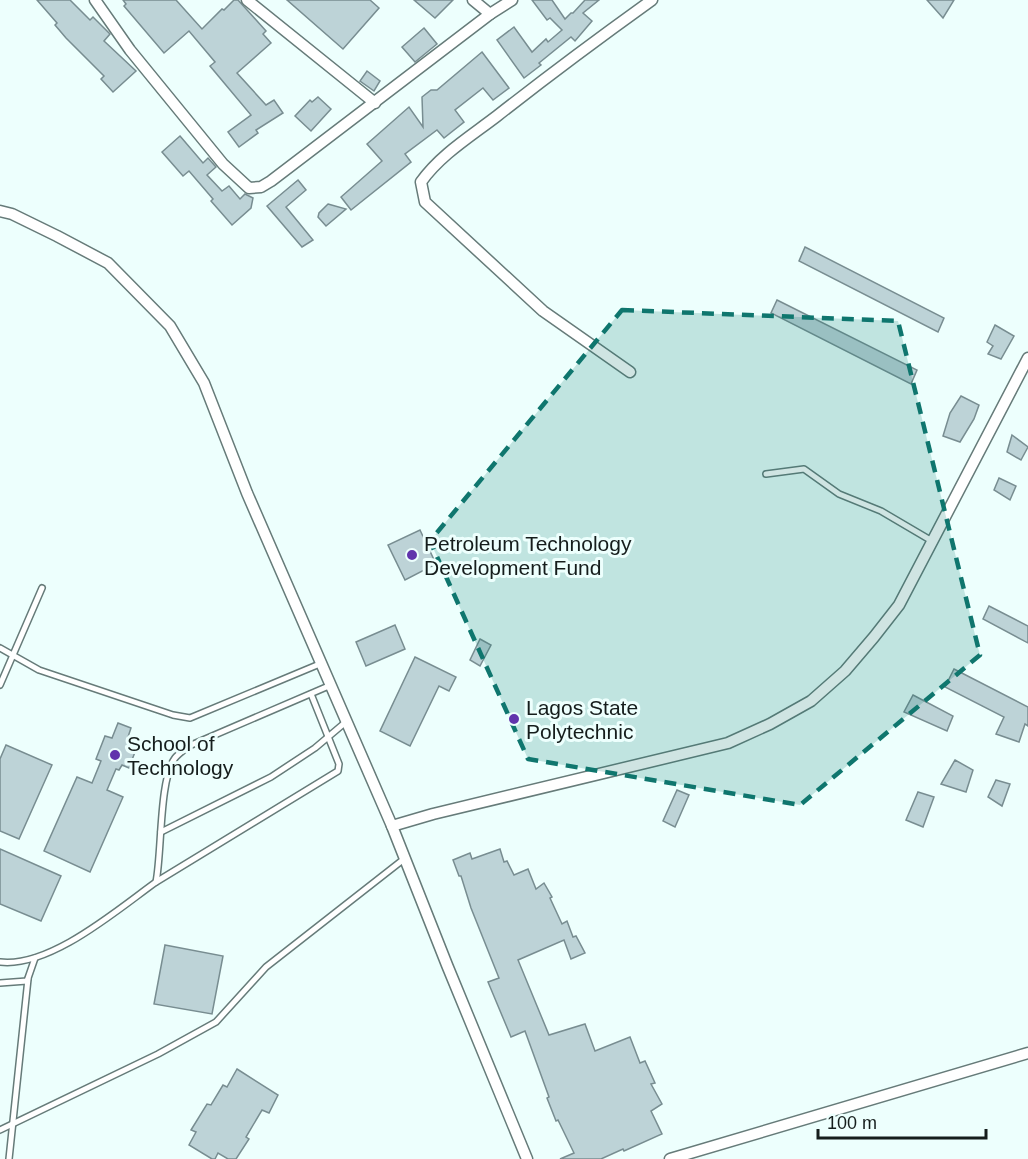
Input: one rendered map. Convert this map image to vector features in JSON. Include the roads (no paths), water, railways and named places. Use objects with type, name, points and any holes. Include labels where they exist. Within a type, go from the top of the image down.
[{"type":"street","points":[[95,0],[130,50],[223,164],[249,188],[261,187],[271,181],[490,14],[512,0]]},
{"type":"street","points":[[247,0],[375,103]]},
{"type":"street","points":[[473,0],[490,14]]},
{"type":"street","points":[[630,372],[543,311],[425,202],[421,182],[431,168],[479,129],[652,0]]},
{"type":"street","points":[[0,211],[12,214],[108,263],[170,326],[204,383],[247,493],[392,826],[527,1159]]},
{"type":"street","points":[[392,826],[728,742],[770,724],[811,701],[852,663],[899,605],[1028,358]]},
{"type":"street","points":[[670,1159],[1028,1053]]},
{"type":"lane","points":[[766,474],[804,469],[839,494],[881,511],[932,542]]},
{"type":"lane","points":[[0,685],[42,588]]},
{"type":"lane","points":[[0,648],[39,670],[76,684],[173,715],[190,718],[322,663]]},
{"type":"lane","points":[[156,882],[166,777],[174,759],[189,746],[331,685]]},
{"type":"lane","points":[[0,962],[10,963],[35,958],[86,933],[156,882],[338,771],[339,765],[311,694]]},
{"type":"lane","points":[[161,831],[271,777],[315,748],[346,721]]},
{"type":"lane","points":[[0,1130],[158,1054],[216,1022],[266,967],[405,859]]},
{"type":"lane","points":[[9,1159],[28,978],[35,958]]},
{"type":"lane","points":[[0,983],[24,982],[28,978]]},
{"type":"place","name":"Petroleum Technology Development Fund","points":[[412,555]]},
{"type":"place","name":"Lagos State Polytechnic","points":[[514,719]]},
{"type":"place","name":"School of Technology","points":[[115,755]]}]
